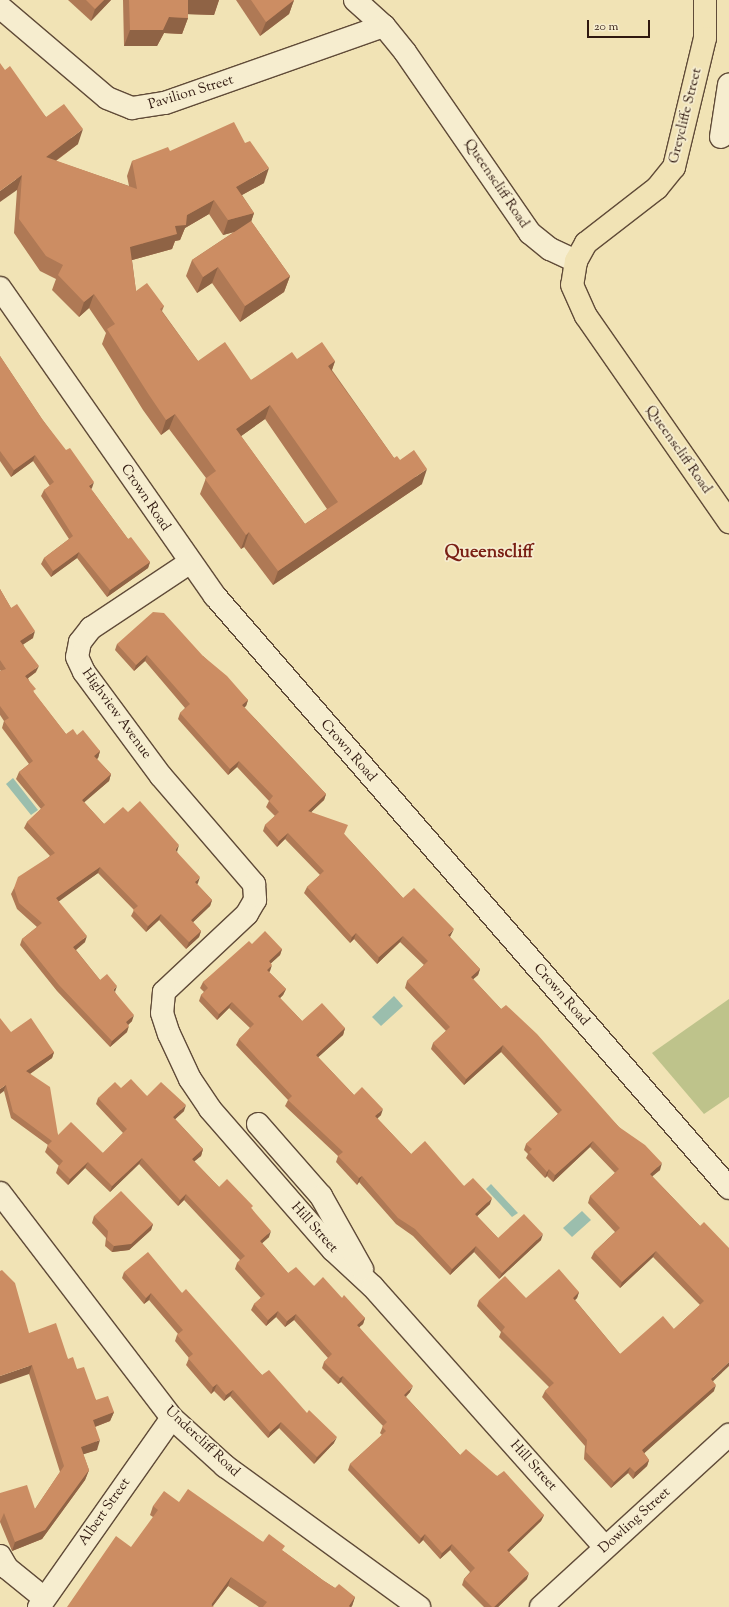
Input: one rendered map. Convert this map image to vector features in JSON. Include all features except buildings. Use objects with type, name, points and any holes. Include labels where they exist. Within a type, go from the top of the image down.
[{"type":"main road","name":"Greycliffe Street","points":[[576,261],[596,233],[657,188],[674,167],[705,38],[705,0]]},
{"type":"main road","name":"Queenscliff Road","points":[[576,261],[572,285],[578,303],[729,522]]},
{"type":"street","name":"Queenscliff Road","points":[[355,0],[384,26],[522,224],[538,241],[576,261]]},
{"type":"street","name":"Pavilion Street","points":[[0,7],[107,98],[132,108],[165,103],[384,26]]},
{"type":"street","points":[[721,137],[729,85]]},
{"type":"street","name":"Crown Road","points":[[0,288],[189,563],[245,632],[729,1188]]},
{"type":"street","name":"Highview Avenue","points":[[189,563],[91,628],[80,642],[77,657],[84,672],[161,776],[254,884]]},
{"type":"street","name":"Hill Street","points":[[254,884],[255,900],[247,914],[172,981],[164,992],[162,1013],[190,1080],[210,1109],[333,1250],[373,1287],[606,1547]]},
{"type":"street","points":[[258,1124],[321,1196],[373,1287]]},
{"type":"street","name":"Undercliff Road","points":[[0,1193],[172,1418],[225,1466],[419,1607]]},
{"type":"street","name":"Albert Street","points":[[41,1603],[172,1418]]},
{"type":"street","name":"Dowling Street","points":[[541,1607],[729,1435]]},
{"type":"street","points":[[0,1556],[7,1568],[41,1603]]},
{"type":"green space","points":[[729,999],[729,1097],[704,1114],[652,1053]]},
{"type":"shaded area","points":[[13,778],[38,810],[31,815],[6,784]]},
{"type":"shaded area","points":[[394,996],[403,1006],[381,1026],[372,1017]]},
{"type":"shaded area","points":[[491,1184],[518,1213],[512,1217],[486,1189]]},
{"type":"shaded area","points":[[582,1211],[591,1220],[572,1237],[563,1228]]},
{"type":"district","name":"Queenscliff","points":[[489,553]]}]
